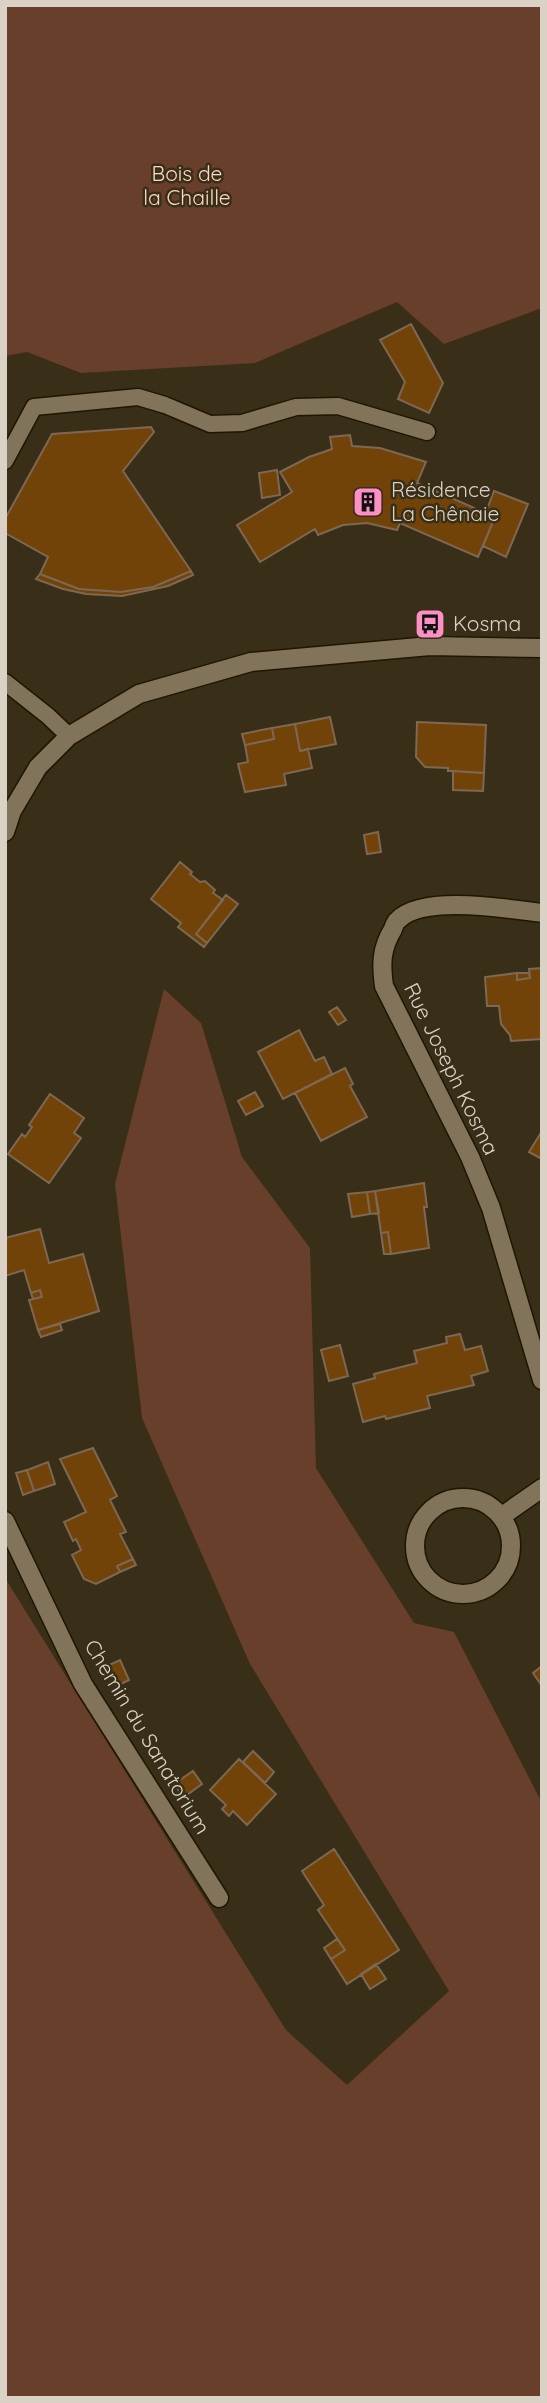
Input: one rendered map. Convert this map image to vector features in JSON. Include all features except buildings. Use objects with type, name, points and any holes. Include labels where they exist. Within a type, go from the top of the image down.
[{"type":"street","points":[[5,832],[12,811],[38,767],[69,736],[139,694],[251,662],[430,646],[542,648]]},
{"type":"street","name":"Rue Joseph Kosma","points":[[542,913],[461,904],[422,909],[398,919],[385,943],[381,961],[384,986],[470,1157],[491,1208],[542,1380]]},
{"type":"street","points":[[502,1516],[542,1488]]},
{"type":"street","points":[[477,1499],[502,1516],[512,1547],[509,1563],[500,1577],[473,1594],[456,1594],[441,1589],[428,1578],[419,1565],[415,1549],[416,1534],[433,1508],[446,1501],[477,1499]]},
{"type":"street","name":"Chemin du Sanatorium","points":[[5,1521],[83,1684],[219,1898]]},
{"type":"lane","points":[[5,461],[34,407],[138,397],[210,424],[242,423],[296,407],[338,406],[427,432]]},
{"type":"lane","points":[[5,682],[69,736]]},
{"type":"green space","name":"Bois de la Chaille","points":[[5,5],[542,5],[542,308],[444,344],[397,302],[255,363],[81,373],[27,352],[5,356]]},
{"type":"green space","points":[[164,989],[201,1023],[242,1157],[310,1248],[316,1468],[414,1623],[454,1632],[542,1803],[542,2398],[5,2398],[5,1578],[286,2030],[347,2085],[449,1991],[250,1664],[142,1418],[115,1184]]},
{"type":"place","name":"Résidence La Chênaie","points":[[368,502]]},
{"type":"place","name":"Kosma","points":[[430,624]]}]
